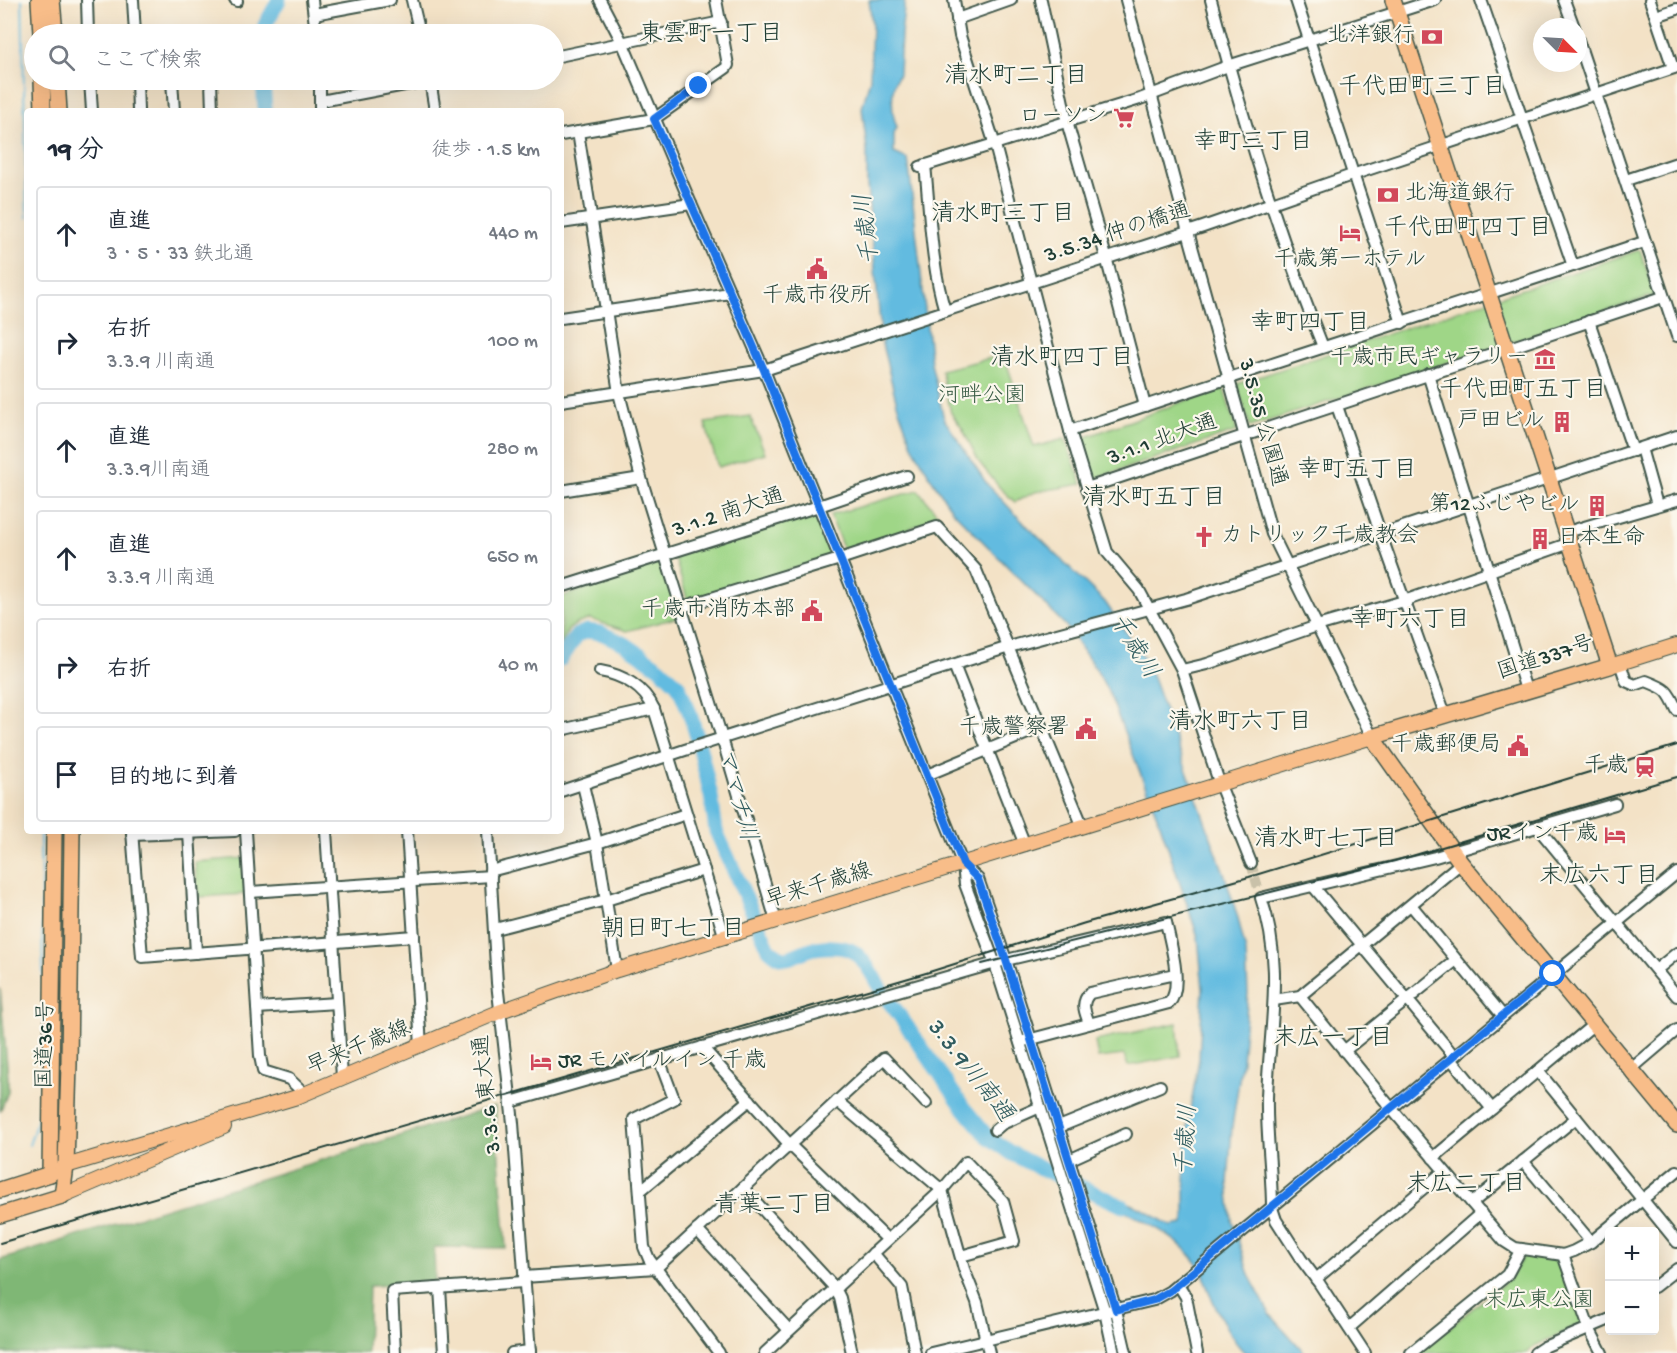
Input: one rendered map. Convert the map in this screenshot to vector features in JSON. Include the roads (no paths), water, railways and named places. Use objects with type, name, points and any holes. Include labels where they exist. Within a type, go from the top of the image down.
[{"type":"highway","points":[[39,0],[40,24]]},
{"type":"highway","points":[[52,0],[54,24]]},
{"type":"highway","name":"国道337号","points":[[1372,737],[1615,665],[1569,537],[1394,6]]},
{"type":"highway","points":[[42,90],[43,108]]},
{"type":"highway","points":[[58,90],[59,108]]},
{"type":"highway","points":[[1372,737],[1457,858],[1677,1125]]},
{"type":"highway","name":"国道36号","points":[[50,1174],[54,834]]},
{"type":"highway","name":"国道36号","points":[[62,1196],[66,1166],[70,1041],[72,834]]},
{"type":"highway","points":[[0,1190],[50,1174],[62,1196],[0,1215]]},
{"type":"main road","points":[[1615,665],[1677,645]]},
{"type":"main road","name":"早来千歳線","points":[[62,1196],[501,1011],[617,970],[1372,737]]},
{"type":"main road","name":"早来千歳線","points":[[50,1174],[66,1166],[287,1101]]},
{"type":"street","points":[[87,0],[88,24]]},
{"type":"street","points":[[133,0],[134,24]]},
{"type":"street","points":[[312,0],[315,24]]},
{"type":"street","points":[[314,14],[390,0]]},
{"type":"street","points":[[412,0],[418,24]]},
{"type":"street","points":[[600,0],[622,44],[764,370],[963,864],[978,879],[1025,1040],[1059,1127],[1080,1194],[1111,1311],[1114,1353]]},
{"type":"street","points":[[564,134],[654,119],[726,68],[728,64],[716,0]]},
{"type":"street","points":[[954,0],[960,36],[995,145],[1070,431],[1107,552],[1139,590],[1182,670],[1217,786],[1251,863]]},
{"type":"street","points":[[957,19],[1011,0]]},
{"type":"street","points":[[1041,0],[1067,122],[1106,257],[1145,406]]},
{"type":"street","name":"3.5.35 公園通","points":[[1126,0],[1272,534],[1372,737]]},
{"type":"street","points":[[1211,0],[1228,66],[1271,203],[1301,292],[1323,347]]},
{"type":"street","points":[[1296,0],[1402,323]]},
{"type":"street","points":[[941,312],[923,166],[1067,122],[1228,66],[1310,41],[1394,6],[1436,0]]},
{"type":"street","points":[[1481,0],[1573,266]]},
{"type":"street","points":[[1564,0],[1571,18]]},
{"type":"street","points":[[1650,0],[1675,67]]},
{"type":"street","points":[[1656,16],[1677,9]]},
{"type":"street","points":[[564,55],[721,22]]},
{"type":"street","points":[[1587,67],[1677,336]]},
{"type":"street","name":"3.5.34 仲の橋通","points":[[564,401],[764,370],[1188,232],[1675,67]]},
{"type":"street","points":[[91,90],[92,108]]},
{"type":"street","points":[[137,90],[138,108]]},
{"type":"street","points":[[173,90],[174,108]]},
{"type":"street","points":[[211,90],[212,108]]},
{"type":"street","points":[[320,90],[321,106],[388,90]]},
{"type":"street","points":[[432,90],[435,108]]},
{"type":"street","points":[[578,132],[619,393],[641,478],[722,738],[774,922]]},
{"type":"street","points":[[1626,180],[1677,163]]},
{"type":"street","points":[[564,222],[691,204]]},
{"type":"street","name":"3.1.1 北大通","points":[[1070,431],[1644,242]]},
{"type":"street","points":[[564,318],[730,293]]},
{"type":"street","name":"3.1.1 北大通","points":[[1087,488],[1244,434],[1337,406],[1663,297]]},
{"type":"street","points":[[1589,321],[1657,505]]},
{"type":"street","points":[[1428,374],[1526,690]]},
{"type":"street","points":[[1337,406],[1445,714]]},
{"type":"street","points":[[564,790],[954,664],[1057,633],[1186,599],[1677,436]]},
{"type":"street","name":"3.1.2 南大通","points":[[564,586],[907,476]]},
{"type":"street","points":[[564,491],[641,478]]},
{"type":"street","points":[[1182,670],[1404,600],[1489,570],[1569,537],[1677,500]]},
{"type":"street","points":[[682,607],[937,527],[976,570],[1083,827]]},
{"type":"street","points":[[954,664],[1025,845]]},
{"type":"street","points":[[1615,665],[1626,681],[1635,685],[1646,681],[1671,694],[1677,710]]},
{"type":"street","points":[[600,671],[617,674],[634,684],[648,697],[654,709],[725,938]]},
{"type":"street","points":[[564,729],[654,709]]},
{"type":"street","points":[[927,775],[1042,727]]},
{"type":"street","points":[[583,785],[597,843],[617,970]]},
{"type":"street","points":[[1365,1353],[1301,1259],[1276,1220],[1272,1208],[1267,1101],[1274,1000],[1272,930],[1261,898],[1457,858],[1538,828],[1615,804]]},
{"type":"street","points":[[250,892],[491,874],[686,814]]},
{"type":"street","points":[[1538,828],[1677,996]]},
{"type":"street","points":[[132,834],[142,957],[414,936]]},
{"type":"street","points":[[189,834],[196,953]]},
{"type":"street","points":[[246,834],[260,1056],[263,1071],[289,1079],[305,1094]]},
{"type":"street","points":[[326,834],[342,1077]]},
{"type":"street","points":[[407,834],[421,1046]]},
{"type":"street","name":"3.3.6 東大通","points":[[488,834],[530,1352]]},
{"type":"street","points":[[1274,1000],[1300,996],[1411,905],[1457,858]]},
{"type":"street","points":[[495,929],[606,900],[704,870]]},
{"type":"street","points":[[931,1353],[1154,1300],[1272,1208],[1390,1108],[1677,873]]},
{"type":"street","points":[[1312,886],[1408,1000],[1492,1109]]},
{"type":"street","points":[[1411,905],[1503,1016]]},
{"type":"street","points":[[511,1102],[888,993],[1166,921],[1177,982],[1174,998],[1169,1003],[1025,1040]]},
{"type":"street","points":[[1656,970],[1677,953]]},
{"type":"street","points":[[1344,1051],[1456,960]]},
{"type":"street","points":[[1089,1023],[1083,1007],[1084,1000],[1090,993],[1175,974]]},
{"type":"street","points":[[1300,996],[1390,1108],[1504,1241],[1515,1248],[1563,1255],[1591,1242],[1677,1171]]},
{"type":"street","points":[[257,1008],[337,1003]]},
{"type":"street","points":[[1433,1158],[1593,1025]]},
{"type":"street","points":[[1630,1070],[1677,1030]]},
{"type":"street","points":[[1025,1040],[1040,1107],[1065,1187],[1126,1353]]},
{"type":"street","points":[[702,1047],[790,1145],[887,1239]]},
{"type":"street","points":[[395,1353],[392,1291],[656,1268],[884,1058],[926,1103]]},
{"type":"street","points":[[659,1059],[674,1100],[634,1119],[644,1246],[649,1259],[719,1353]]},
{"type":"street","points":[[1538,1071],[1677,1242]]},
{"type":"street","points":[[1059,1127],[1160,1086]]},
{"type":"street","points":[[640,1191],[750,1100]]},
{"type":"street","points":[[837,1101],[942,1190],[977,1302],[989,1353]]},
{"type":"street","points":[[995,1131],[1002,1124],[1040,1107]]},
{"type":"street","points":[[1472,1203],[1576,1118]]},
{"type":"street","points":[[1069,1160],[1126,1134]]},
{"type":"street","points":[[1523,1161],[1591,1242]]},
{"type":"street","points":[[765,1353],[942,1190],[966,1162],[1003,1201],[1014,1240],[961,1256]]},
{"type":"street","points":[[1316,1279],[1444,1171]]},
{"type":"street","points":[[743,1188],[835,1288],[840,1298],[852,1353]]},
{"type":"street","points":[[1349,1328],[1481,1213]]},
{"type":"street","points":[[697,1230],[789,1330]]},
{"type":"street","points":[[1411,1353],[1507,1275],[1521,1249]]},
{"type":"street","points":[[873,1253],[902,1287],[915,1353]]},
{"type":"street","points":[[1563,1255],[1589,1328],[1602,1353]]},
{"type":"street","points":[[1659,1283],[1677,1269]]},
{"type":"street","points":[[1182,1280],[1197,1353]]},
{"type":"street","points":[[440,1288],[444,1353]]},
{"type":"street","points":[[1535,1353],[1605,1321]]},
{"type":"street","points":[[512,1353],[530,1352]]},
{"type":"water","name":"千歳川","points":[[869,0],[905,0],[899,74],[893,93],[897,127],[894,134],[894,153],[908,159],[931,363],[944,419],[987,484],[1105,602],[1148,664],[1225,876],[1246,952],[1248,993],[1242,1061],[1232,1127],[1228,1183],[1232,1220],[1249,1275],[1270,1314],[1305,1353],[1245,1353],[1222,1321],[1204,1274],[1184,1248],[1146,1222],[1105,1202],[1106,1193],[1143,1209],[1171,1226],[1183,1224],[1188,1121],[1199,1059],[1203,989],[1198,937],[1159,821],[1109,693],[1097,671],[1066,626],[952,510],[912,445],[897,404],[882,344],[867,185],[867,150],[862,108],[870,79],[872,24]]},
{"type":"waterway","points":[[22,0],[24,87]]},
{"type":"waterway","name":"ママチ川","points":[[266,24],[279,0]]},
{"type":"waterway","points":[[24,90],[24,108]]},
{"type":"waterway","name":"ママチ川","points":[[264,90],[265,108]]},
{"type":"waterway","name":"ママチ川","points":[[564,654],[577,635],[587,631],[601,633],[625,644],[660,668],[678,685],[698,740],[711,796],[716,831],[769,949],[786,958],[825,947],[844,948],[854,952],[866,965],[884,995],[963,1107],[987,1136],[1011,1153],[1036,1166],[1123,1206]]},
{"type":"waterway","points":[[40,834],[44,1017]]},
{"type":"waterway","points":[[29,1145],[44,1100]]},
{"type":"tunnel","points":[[1251,863],[1261,898]]},
{"type":"railway","points":[[0,1243],[926,973],[1085,923],[1249,877],[1677,745]]},
{"type":"railway","points":[[982,964],[1395,861],[1677,777]]},
{"type":"place","name":"北洋銀行","points":[[1432,37]]},
{"type":"place","name":"ローソン","points":[[1124,118]]},
{"type":"place","name":"北海道銀行","points":[[1388,195]]},
{"type":"place","name":"千歳第一ホテル","points":[[1350,233]]},
{"type":"place","name":"千歳市役所","points":[[817,269]]},
{"type":"place","name":"千歳市民ギャラリー","points":[[1545,359]]},
{"type":"place","name":"戸田ビル","points":[[1562,422]]},
{"type":"place","name":"第12ふじやビル","points":[[1597,506]]},
{"type":"place","name":"カトリック千歳教会","points":[[1204,537]]},
{"type":"place","name":"日本生命","points":[[1540,539]]},
{"type":"place","name":"千歳市消防本部","points":[[812,611]]},
{"type":"place","name":"千歳警察署","points":[[1086,729]]},
{"type":"place","name":"千歳郵便局","points":[[1518,746]]},
{"type":"place","name":"千歳","points":[[1645,767]]},
{"type":"place","name":"JRイン千歳","points":[[1615,835]]},
{"type":"place","name":"JR モバイルイン 千歳","points":[[541,1062]]},
{"type":"district","name":"東雲町一丁目","points":[[711,35]]},
{"type":"district","name":"清水町二丁目","points":[[1016,77]]},
{"type":"district","name":"千代田町三丁目","points":[[1422,88]]},
{"type":"district","name":"幸町三丁目","points":[[1253,143]]},
{"type":"district","name":"清水町三丁目","points":[[1003,215]]},
{"type":"district","name":"千代田町四丁目","points":[[1468,229]]},
{"type":"district","name":"幸町四丁目","points":[[1310,324]]},
{"type":"district","name":"清水町四丁目","points":[[1062,359]]},
{"type":"district","name":"千代田町五丁目","points":[[1523,391]]},
{"type":"district","name":"幸町五丁目","points":[[1357,471]]},
{"type":"district","name":"清水町五丁目","points":[[1154,499]]},
{"type":"district","name":"幸町六丁目","points":[[1410,621]]},
{"type":"district","name":"清水町六丁目","points":[[1240,723]]},
{"type":"district","name":"清水町七丁目","points":[[1326,840]]},
{"type":"district","name":"末広六丁目","points":[[1599,877]]},
{"type":"district","name":"朝日町七丁目","points":[[673,930]]},
{"type":"district","name":"末広一丁目","points":[[1333,1039]]},
{"type":"district","name":"末広二丁目","points":[[1466,1185]]},
{"type":"district","name":"青葉二丁目","points":[[774,1206]]},
{"type":"park label","name":"河畔公園","points":[[982,397]]},
{"type":"park label","name":"末広東公園","points":[[1539,1302]]},
{"type":"water label","name":"3.3.9川南通","points":[[969,1071]]}]
